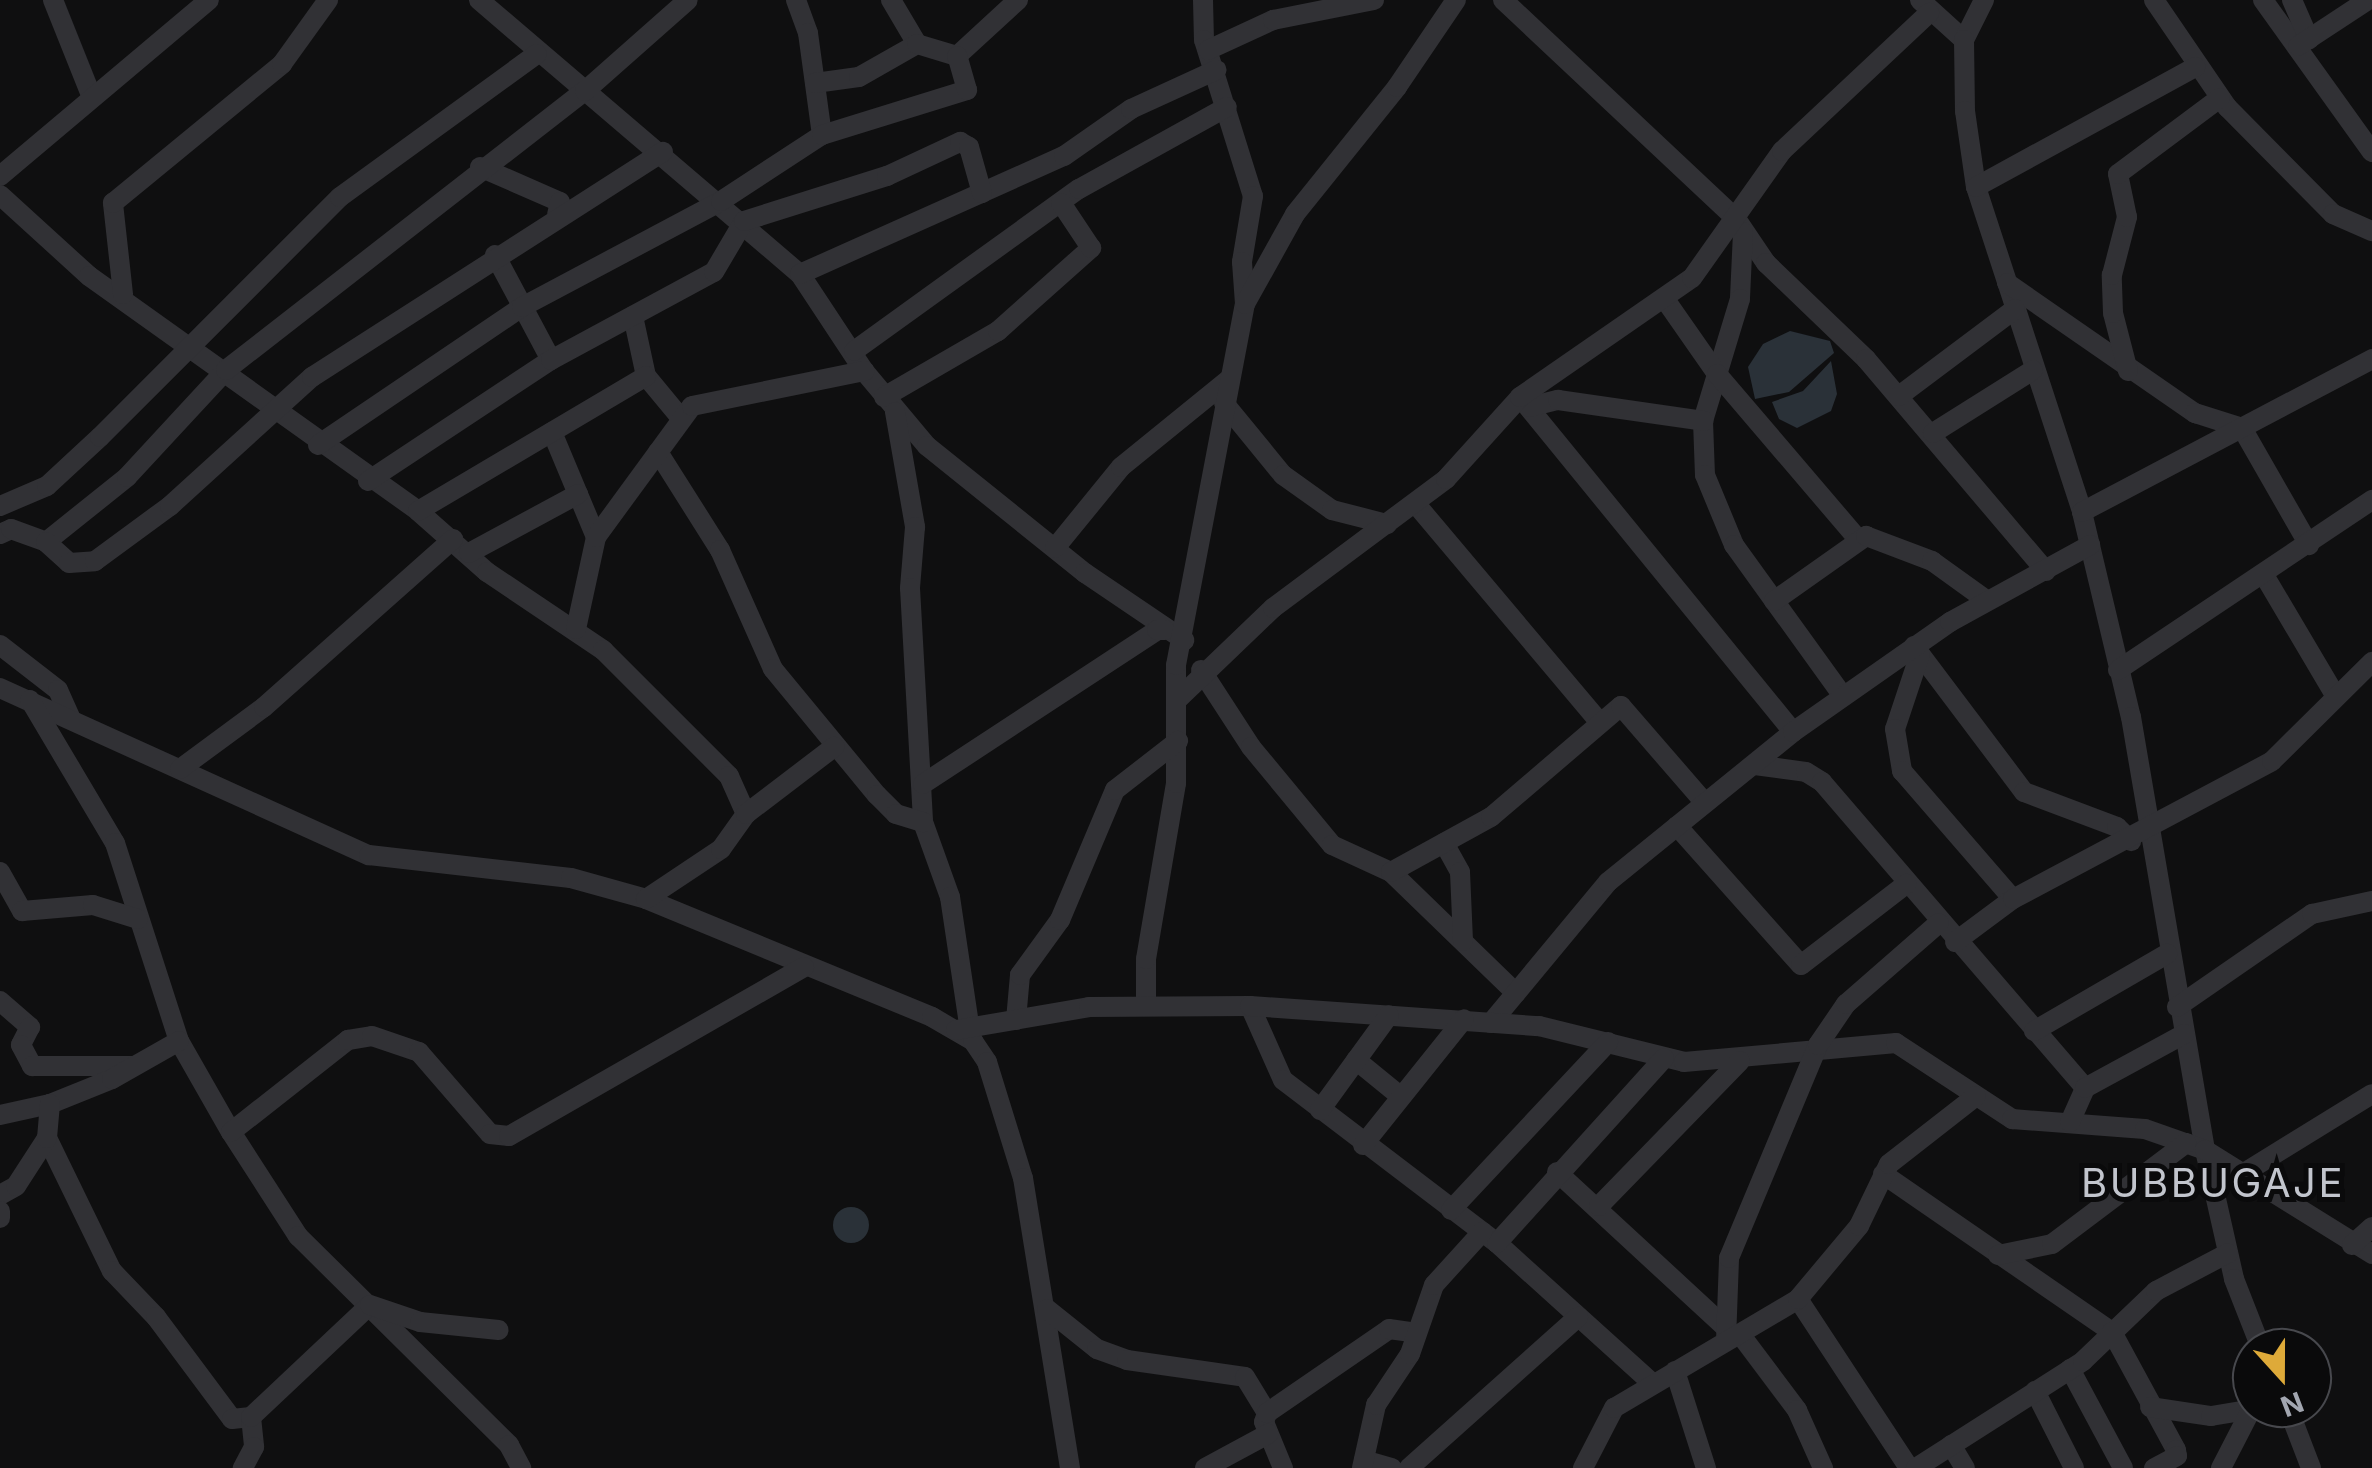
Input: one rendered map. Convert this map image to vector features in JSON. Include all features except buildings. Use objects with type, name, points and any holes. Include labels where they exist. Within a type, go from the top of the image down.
[{"type":"street","points":[[53,0],[91,95]]},
{"type":"street","points":[[0,176],[91,95],[209,0]]},
{"type":"street","points":[[123,294],[114,202],[282,64],[328,0]]},
{"type":"street","points":[[478,0],[537,54],[722,200],[800,274],[854,351],[864,372],[927,446],[1055,548],[1175,635]]},
{"type":"street","points":[[46,542],[126,477],[226,370],[480,167],[585,91],[688,0]]},
{"type":"street","points":[[796,0],[815,83],[822,136]]},
{"type":"street","points":[[891,0],[917,44],[957,56]]},
{"type":"street","points":[[957,56],[1018,0]]},
{"type":"street","points":[[1146,1006],[1146,959],[1178,741],[1175,635],[1245,304],[1242,262],[1253,196],[1212,60],[1203,0]]},
{"type":"street","points":[[800,274],[1064,156],[1130,109],[1274,20],[1374,0]]},
{"type":"street","points":[[1245,304],[1296,214],[1397,87],[1456,0]]},
{"type":"street","points":[[1503,0],[1740,225],[1766,264],[1933,433],[2046,571]]},
{"type":"street","points":[[1984,0],[1964,40],[1965,111],[1976,187],[2032,370],[2082,512],[2118,670],[2140,835],[2184,1034],[2196,1146],[2254,1328]]},
{"type":"street","points":[[2154,0],[2195,67],[2220,98],[2333,214],[2372,231]]},
{"type":"street","points":[[2263,0],[2303,43],[2372,152]]},
{"type":"street","points":[[2292,0],[2303,43]]},
{"type":"street","points":[[2303,43],[2368,0]]},
{"type":"street","points":[[1176,700],[1202,670],[1273,608],[1446,479],[1524,402],[1710,261],[1740,225],[1782,151],[1925,6],[1964,40]]},
{"type":"street","points":[[815,83],[859,77],[917,44]]},
{"type":"street","points":[[0,506],[46,486],[340,196],[537,54]]},
{"type":"street","points":[[318,444],[522,307],[722,200],[822,136],[967,90],[957,56]]},
{"type":"street","points":[[1976,187],[2195,67]]},
{"type":"street","points":[[2128,371],[2114,313],[2112,274],[2127,218],[2118,174],[2220,98]]},
{"type":"street","points":[[854,351],[1061,203],[1227,108]]},
{"type":"street","points":[[368,481],[551,360],[714,272],[744,221],[887,176],[960,142],[969,147],[982,193]]},
{"type":"street","points":[[0,534],[11,529],[46,542],[69,562],[95,561],[170,506],[342,355],[557,215],[663,152]]},
{"type":"street","points":[[480,167],[560,202],[557,215]]},
{"type":"street","points":[[0,195],[89,276],[123,294],[188,346],[226,370],[274,412],[368,481],[418,511],[487,572],[576,629],[730,776],[746,814]]},
{"type":"street","points":[[889,404],[998,330],[1091,248],[1061,203]]},
{"type":"street","points":[[1740,225],[1740,299],[1702,421],[1711,494],[1734,545],[1843,696]]},
{"type":"street","points":[[496,255],[551,360]]},
{"type":"street","points":[[2007,283],[2128,371],[2196,413],[2242,428],[2310,546]]},
{"type":"street","points":[[1664,298],[1717,374],[1857,538]]},
{"type":"street","points":[[1899,396],[2015,309]]},
{"type":"street","points":[[633,316],[646,376],[680,417]]},
{"type":"street","points":[[2082,512],[2372,359]]},
{"type":"street","points":[[1933,433],[2032,370]]},
{"type":"street","points":[[576,629],[596,537],[680,417],[702,400],[864,372]]},
{"type":"street","points":[[418,511],[646,376]]},
{"type":"street","points":[[1055,548],[1121,467],[1228,380]]},
{"type":"street","points":[[1524,402],[1558,400],[1702,421]]},
{"type":"street","points":[[1524,402],[1793,732]]},
{"type":"street","points":[[889,404],[915,527],[910,588],[924,784],[923,822],[950,897],[963,1030],[986,1062],[1023,1178],[1070,1468]]},
{"type":"street","points":[[1224,404],[1282,475],[1332,510],[1387,524]]},
{"type":"street","points":[[552,432],[596,537]]},
{"type":"street","points":[[658,452],[720,550],[773,669],[834,747],[896,814],[923,822]]},
{"type":"street","points":[[180,769],[264,707],[462,546],[578,494]]},
{"type":"street","points":[[2118,670],[2310,546],[2372,500]]},
{"type":"street","points":[[1415,502],[1600,723]]},
{"type":"street","points":[[1774,600],[1857,538],[1876,537],[1907,548],[1986,600]]},
{"type":"street","points":[[1490,1023],[1608,882],[1793,732],[1986,600],[2090,545]]},
{"type":"street","points":[[2264,575],[2334,696]]},
{"type":"street","points":[[924,784],[1157,630],[1175,635]]},
{"type":"street","points":[[0,644],[58,690],[70,716]]},
{"type":"street","points":[[1917,650],[2024,792],[2140,835]]},
{"type":"street","points":[[1917,650],[1895,729],[1902,771],[2013,898]]},
{"type":"street","points":[[1955,942],[2013,898],[2140,835],[2272,761],[2372,662]]},
{"type":"street","points":[[1202,670],[1250,747],[1332,845],[1391,872],[1516,993]]},
{"type":"street","points":[[1,691],[70,716],[369,854],[572,878],[646,899],[963,1030],[1089,1007],[1250,1006],[1464,1019],[1608,1042],[1664,1058],[1740,1060],[1818,1045],[1896,1043],[2012,1119],[2145,1129],[2196,1146],[2362,1250],[2372,1226]]},
{"type":"street","points":[[30,700],[115,843],[180,1041],[298,1236],[509,1446],[521,1468]]},
{"type":"street","points":[[1391,872],[1500,810],[1624,706],[1705,804]]},
{"type":"street","points":[[1016,1020],[1020,975],[1060,920],[1115,790],[1178,741]]},
{"type":"street","points":[[646,899],[721,848],[746,814],[834,747]]},
{"type":"street","points":[[1755,765],[1806,772],[1822,782],[1955,942],[2085,1088]]},
{"type":"street","points":[[1677,826],[1800,965],[1906,884]]},
{"type":"street","points":[[1444,843],[1460,872],[1462,941]]},
{"type":"street","points":[[0,872],[22,911],[93,905],[138,919]]},
{"type":"street","points":[[2177,1006],[2312,914],[2372,901]]},
{"type":"street","points":[[1731,1334],[1735,1238],[1818,1045],[1846,1004],[1939,923]]},
{"type":"street","points":[[2034,1031],[2167,954]]},
{"type":"street","points":[[232,1132],[348,1040],[372,1036],[419,1052],[490,1134],[509,1136],[804,967]]},
{"type":"street","points":[[0,1002],[30,1027],[21,1046],[32,1066],[135,1066]]},
{"type":"street","points":[[1250,1006],[1283,1080],[1489,1238],[1653,1384]]},
{"type":"street","points":[[1320,1110],[1388,1016]]},
{"type":"street","points":[[1363,1144],[1464,1019]]},
{"type":"street","points":[[2070,1122],[2085,1088],[2184,1034]]},
{"type":"street","points":[[0,1115],[50,1104],[180,1041]]},
{"type":"street","points":[[1451,1210],[1608,1042]]},
{"type":"street","points":[[1392,1468],[1363,1464],[1376,1405],[1417,1333],[1434,1285],[1557,1172],[1664,1058]]},
{"type":"street","points":[[1356,1060],[1400,1096]]},
{"type":"street","points":[[1599,1206],[1740,1060]]},
{"type":"street","points":[[2244,1173],[2372,1094]]},
{"type":"street","points":[[1584,1468],[1614,1408],[1731,1334],[1798,1299],[1859,1226],[1882,1174],[1976,1096]]},
{"type":"street","points":[[0,1195],[16,1186],[47,1138],[50,1104]]},
{"type":"street","points":[[47,1138],[112,1271],[156,1316],[232,1419],[251,1417],[370,1305]]},
{"type":"street","points":[[1998,1255],[2052,1244],[2196,1146]]},
{"type":"street","points":[[1557,1172],[1599,1206],[1731,1334],[1797,1410],[1823,1468]]},
{"type":"street","points":[[1882,1174],[2112,1332],[2177,1454],[2154,1468]]},
{"type":"street","points":[[1798,1299],[1912,1468],[2070,1369],[2156,1291],[2228,1253]]},
{"type":"street","points":[[370,1305],[420,1322],[499,1330]]},
{"type":"street","points":[[1047,1309],[1098,1349],[1128,1360],[1204,1376],[1241,1374],[1268,1423],[1283,1468]]},
{"type":"street","points":[[1410,1468],[1578,1317]]},
{"type":"street","points":[[1205,1468],[1389,1329],[1417,1333]]},
{"type":"street","points":[[2070,1369],[2122,1468]]},
{"type":"street","points":[[1676,1371],[1706,1468]]},
{"type":"street","points":[[2034,1392],[2074,1468]]},
{"type":"street","points":[[2150,1407],[2211,1416],[2232,1413]]},
{"type":"street","points":[[243,1468],[254,1447],[251,1417]]},
{"type":"street","points":[[2221,1468],[2245,1428]]},
{"type":"street","points":[[2296,1428],[2311,1468]]},
{"type":"street","points":[[1951,1445],[1965,1468]]},
{"type":"shaded area","points":[[1790,331],[1830,341],[1834,353],[1789,392],[1755,399],[1748,367],[1763,344]]},
{"type":"shaded area","points":[[1831,361],[1837,394],[1831,411],[1797,428],[1779,419],[1772,402],[1803,391]]},
{"type":"shaded area","points":[[851,1207],[864,1212],[869,1225],[864,1238],[851,1243],[838,1238],[833,1225],[838,1212]]},
{"type":"district","name":"BUBBUGAJE","points":[[2213,1183]]}]
